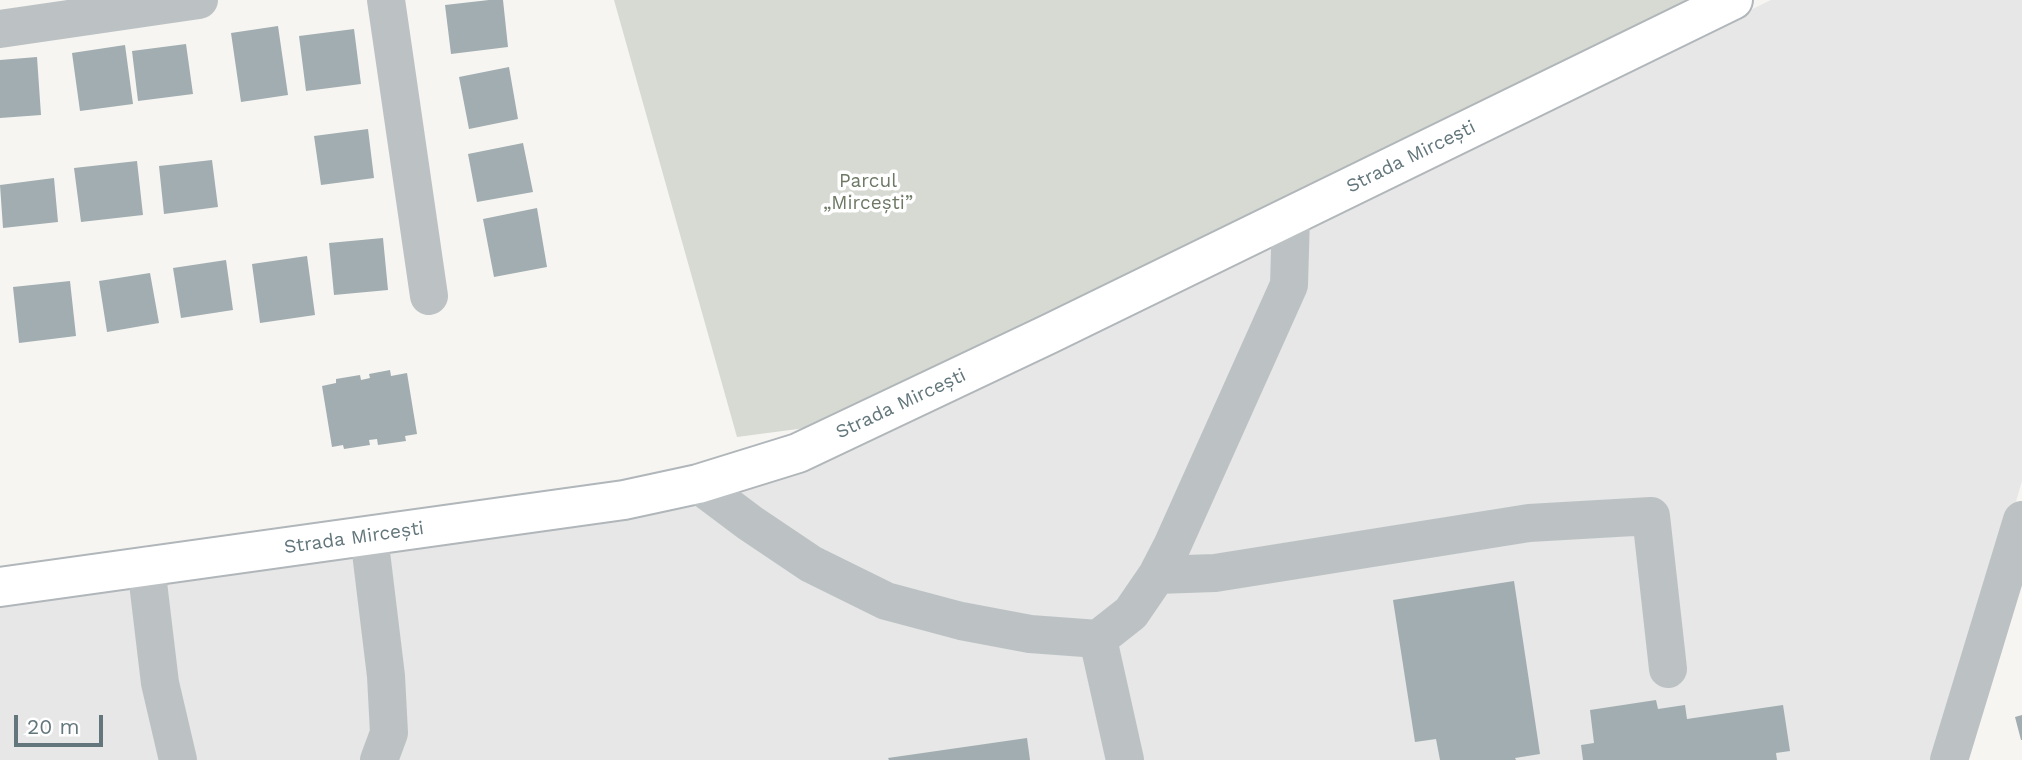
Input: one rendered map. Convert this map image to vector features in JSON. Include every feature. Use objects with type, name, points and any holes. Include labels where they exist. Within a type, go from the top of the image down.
[{"type":"main road","name":"Strada Mircești","points":[[0,587],[624,500],[698,484],[799,453],[1733,0]]},
{"type":"street","points":[[0,29],[199,0]]},
{"type":"street","points":[[386,0],[429,296]]},
{"type":"street","points":[[698,484],[811,564],[886,601],[961,621],[1030,634],[1098,639],[1131,612],[1157,575],[1289,285],[1291,216]]},
{"type":"street","points":[[1157,575],[1214,573],[1529,523],[1651,516],[1668,669]]},
{"type":"street","points":[[1949,760],[2022,520]]},
{"type":"street","points":[[369,536],[386,676],[389,733],[379,760]]},
{"type":"street","points":[[146,566],[160,683],[178,760]]},
{"type":"street","points":[[1098,639],[1125,760]]},
{"type":"shaded area","points":[[1771,0],[2022,0],[2022,481],[1940,760],[0,760],[0,601],[666,508],[1333,213]]},
{"type":"green space","name":"Parcul „Mircești”","points":[[614,0],[1700,0],[828,425],[737,437]]},
{"type":"building","points":[[503,0],[508,47],[451,54],[445,5]]},
{"type":"building","points":[[278,26],[288,95],[241,102],[231,33]]},
{"type":"building","points":[[354,29],[361,84],[306,91],[299,36]]},
{"type":"building","points":[[186,44],[193,94],[138,101],[132,51]]},
{"type":"building","points":[[125,45],[133,104],[80,111],[72,53]]},
{"type":"building","points":[[37,57],[41,115],[0,118],[0,60]]},
{"type":"building","points":[[509,67],[518,119],[469,129],[459,77]]},
{"type":"building","points":[[368,129],[374,178],[321,185],[314,136]]},
{"type":"building","points":[[523,143],[533,192],[477,202],[468,154]]},
{"type":"building","points":[[212,160],[218,207],[164,214],[159,166]]},
{"type":"building","points":[[137,161],[143,215],[81,222],[74,168]]},
{"type":"building","points":[[54,178],[58,222],[3,228],[0,185]]},
{"type":"building","points":[[537,208],[547,267],[494,277],[483,219]]},
{"type":"building","points":[[383,238],[388,290],[334,295],[329,243]]},
{"type":"building","points":[[307,256],[315,315],[260,323],[252,264]]},
{"type":"building","points":[[226,260],[233,310],[181,318],[173,268]]},
{"type":"building","points":[[150,273],[159,323],[107,332],[99,281]]},
{"type":"building","points":[[70,281],[76,336],[19,343],[13,287]]},
{"type":"building","points":[[390,370],[391,376],[407,373],[417,434],[405,436],[406,441],[378,445],[377,439],[369,440],[370,445],[344,449],[343,445],[332,447],[322,386],[336,383],[336,379],[360,375],[361,380],[370,378],[369,374]]},
{"type":"building","points":[[1514,581],[1540,754],[1515,758],[1516,760],[1440,760],[1436,739],[1415,742],[1393,600]]},
{"type":"building","points":[[1656,700],[1658,709],[1685,705],[1687,719],[1783,705],[1790,751],[1776,753],[1777,760],[1583,760],[1581,745],[1594,743],[1590,710]]},
{"type":"building","points":[[2022,715],[2022,740],[2021,740],[2015,717]]},
{"type":"building","points":[[1027,738],[1030,760],[888,758]]}]
